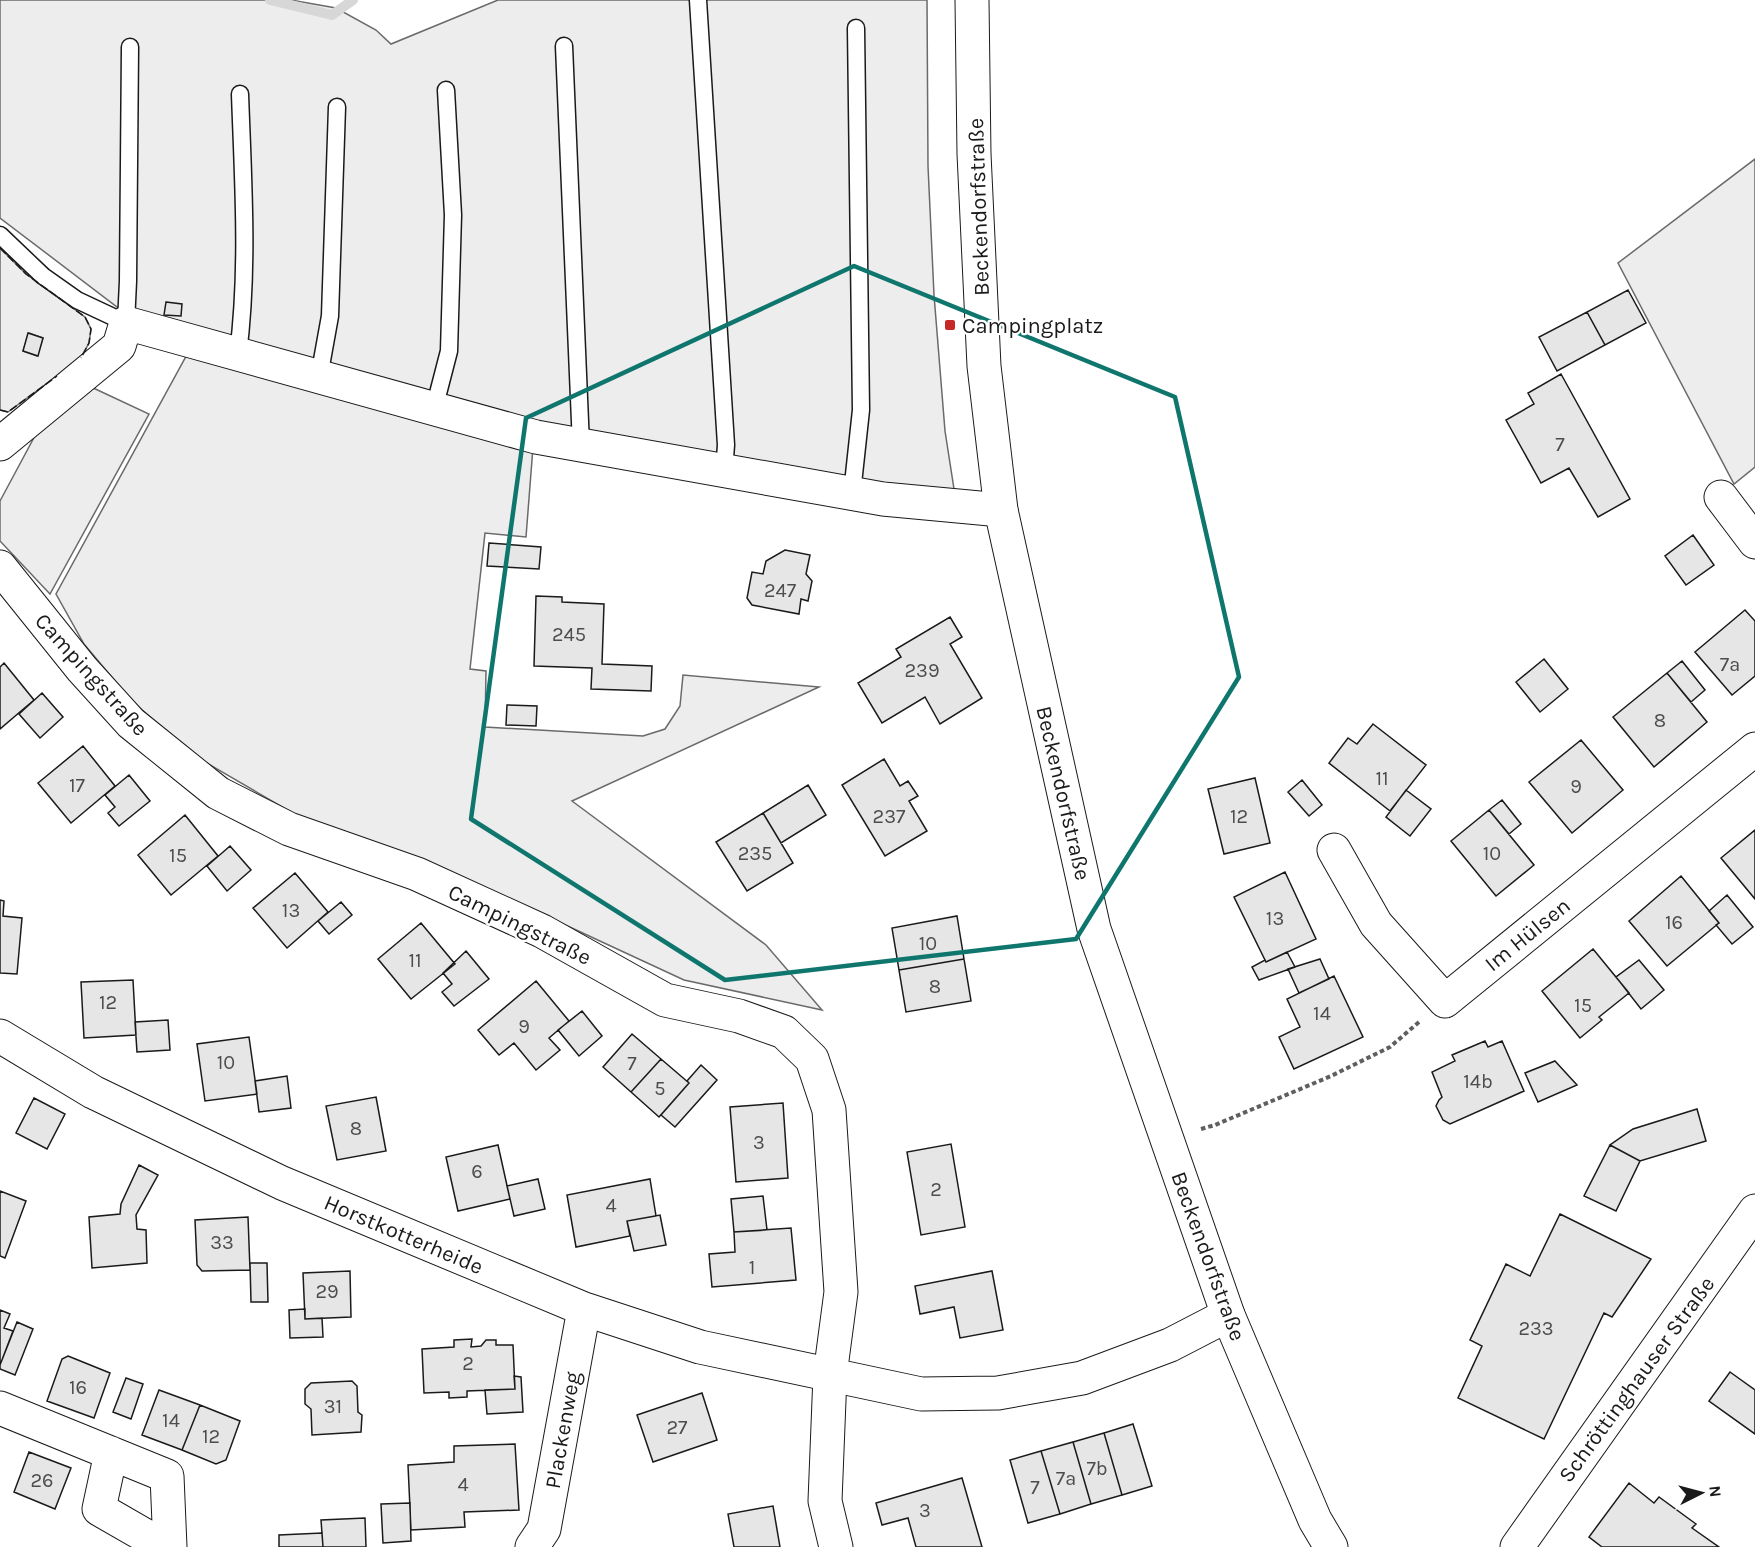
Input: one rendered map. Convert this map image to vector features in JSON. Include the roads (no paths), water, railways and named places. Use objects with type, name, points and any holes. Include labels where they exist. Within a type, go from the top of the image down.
[{"type":"street","name":"Beckendorfstraße","points":[[972,0],[974,154],[984,366],[1001,510],[1094,929],[1228,1315],[1315,1520],[1331,1547]]},
{"type":"street","points":[[0,444],[119,346],[126,323],[536,437],[883,499],[1001,510]]},
{"type":"street","points":[[1721,497],[1755,542]]},
{"type":"street","name":"Campingstraße","points":[[0,567],[82,669],[130,723],[218,793],[289,829],[417,874],[542,931],[664,1000],[739,1016],[784,1032],[812,1059],[829,1110],[841,1292],[830,1375]]},
{"type":"street","name":"Im Hülsen","points":[[1334,850],[1376,924],[1445,1001],[1755,749]]},
{"type":"street","name":"Horstkotterheide","points":[[0,1036],[93,1092],[282,1183],[584,1310],[700,1347],[921,1394],[998,1393],[1082,1377],[1170,1346],[1228,1315]]},
{"type":"street","name":"Schröttinghauser Straße","points":[[1517,1547],[1755,1211]]},
{"type":"street","name":"Plackenweg","points":[[532,1547],[544,1529],[584,1310]]},
{"type":"street","points":[[830,1375],[825,1501],[836,1547]]},
{"type":"street","points":[[0,1408],[167,1476],[167,1547],[99,1509],[111,1454]]},
{"type":"lane","points":[[698,0],[726,446],[724,471]]},
{"type":"lane","points":[[852,493],[861,410],[856,28]]},
{"type":"lane","points":[[564,46],[581,445]]},
{"type":"lane","points":[[0,236],[43,276],[77,300],[126,323],[130,47]]},
{"type":"lane","points":[[434,409],[449,351],[453,215],[446,90]]},
{"type":"lane","points":[[238,354],[243,318],[244,222],[240,94]]},
{"type":"lane","points":[[319,377],[330,316],[337,107]]},
{"type":"waterway","points":[[270,0],[332,15],[353,0]]},
{"type":"place","name":"Campingplatz","points":[[950,325]]}]
